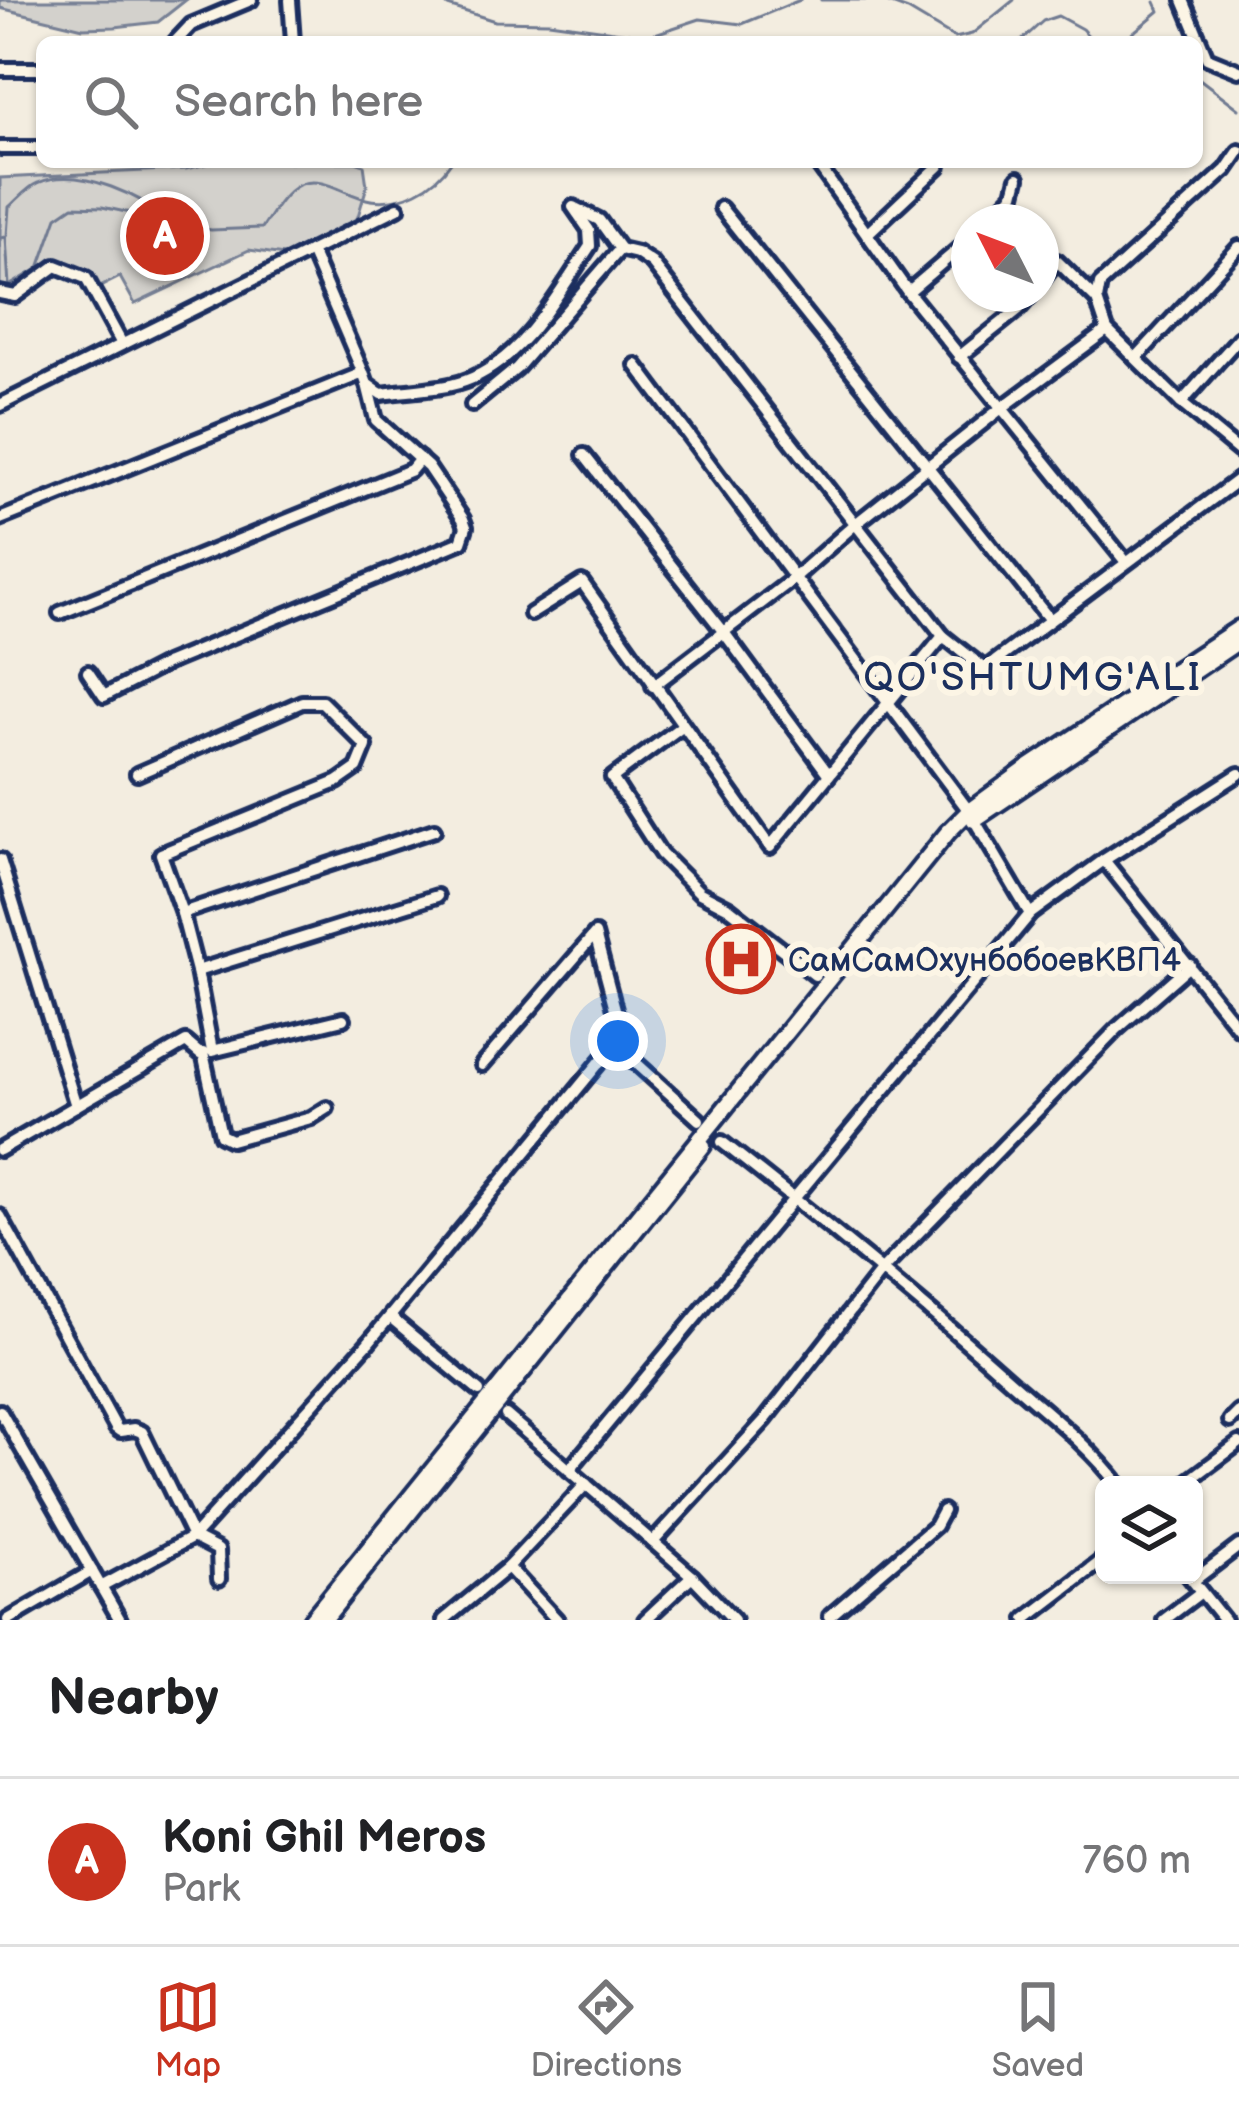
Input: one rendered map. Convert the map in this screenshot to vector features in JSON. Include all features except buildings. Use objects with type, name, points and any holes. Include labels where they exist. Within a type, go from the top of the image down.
[{"type":"main road","points":[[311,1620],[708,1125],[972,815],[1239,628]]},
{"type":"main road","points":[[324,1620],[972,815],[1239,641]]},
{"type":"street","points":[[181,36],[219,10],[251,0]]},
{"type":"street","points":[[290,0],[293,36]]},
{"type":"street","points":[[1183,0],[1196,36]]},
{"type":"street","points":[[1203,50],[1207,58],[1239,71]]},
{"type":"street","points":[[0,69],[36,69]]},
{"type":"street","points":[[0,148],[36,148]]},
{"type":"street","points":[[1097,300],[1100,284],[1226,170],[1239,151]]},
{"type":"street","points":[[820,168],[999,410],[1126,562]]},
{"type":"street","points":[[867,234],[936,168]]},
{"type":"street","points":[[1004,204],[1014,194],[1018,178]]},
{"type":"street","points":[[365,378],[381,394],[463,382],[503,361],[548,308],[590,246],[589,230],[568,191]]},
{"type":"street","points":[[573,207],[599,220],[620,249],[652,263],[943,636],[986,670],[1239,479]]},
{"type":"street","points":[[0,405],[398,208]]},
{"type":"street","points":[[721,208],[1050,620]]},
{"type":"street","points":[[1137,357],[1239,247]]},
{"type":"street","points":[[472,405],[518,368],[620,249]]},
{"type":"street","points":[[88,672],[104,696],[168,663],[461,542],[466,527],[463,519],[419,459],[376,420],[365,378],[311,251]]},
{"type":"street","points":[[908,292],[951,255]]},
{"type":"street","points":[[1059,262],[1097,300],[1107,330],[1181,403],[1239,451]]},
{"type":"street","points":[[0,293],[15,296],[56,266],[86,278],[122,344]]},
{"type":"street","points":[[959,357],[1016,312]]},
{"type":"street","points":[[653,686],[793,579],[999,410],[1107,330]]},
{"type":"street","points":[[1181,403],[1239,338]]},
{"type":"street","points":[[636,365],[972,815],[1030,914]]},
{"type":"street","points":[[0,519],[365,378]]},
{"type":"street","points":[[584,455],[829,775]]},
{"type":"street","points":[[60,613],[411,470],[419,459]]},
{"type":"street","points":[[531,614],[582,582],[770,847],[943,636]]},
{"type":"street","points":[[137,774],[302,702],[322,702],[366,746],[357,768],[338,782],[161,854],[197,971],[221,1135],[231,1140],[310,1118],[327,1108]]},
{"type":"street","points":[[682,726],[612,778],[661,854],[700,893],[729,908],[814,975]]},
{"type":"street","points":[[569,1471],[1030,914],[1104,860],[1239,774]]},
{"type":"street","points":[[182,913],[434,830]]},
{"type":"street","points":[[0,860],[76,1106]]},
{"type":"street","points":[[1104,860],[1239,1028]]},
{"type":"street","points":[[197,971],[437,896]]},
{"type":"street","points":[[482,1065],[595,934],[622,1035],[634,1061],[698,1120]]},
{"type":"street","points":[[653,1542],[765,1420],[882,1270],[1118,1029],[1190,965]]},
{"type":"street","points":[[0,1150],[186,1042],[206,1053],[343,1019]]},
{"type":"street","points":[[101,1587],[193,1537],[390,1317],[622,1035]]},
{"type":"street","points":[[722,1142],[798,1198],[882,1270],[1083,1445],[1111,1476]]},
{"type":"street","points":[[0,1216],[116,1427],[142,1432],[193,1537],[218,1550],[219,1580]]},
{"type":"street","points":[[390,1317],[479,1391]]},
{"type":"street","points":[[0,1411],[120,1620]]},
{"type":"street","points":[[506,1415],[692,1576],[734,1620]]},
{"type":"street","points":[[1195,1476],[1239,1443]]},
{"type":"street","points":[[444,1620],[508,1568],[586,1484]]},
{"type":"street","points":[[830,1619],[934,1526],[944,1511]]},
{"type":"street","points":[[1203,1576],[1239,1546]]},
{"type":"street","points":[[1026,1618],[1095,1566]]},
{"type":"street","points":[[508,1568],[557,1620]]},
{"type":"street","points":[[8,1620],[92,1571]]},
{"type":"street","points":[[645,1620],[692,1576]]},
{"type":"street","points":[[1164,1620],[1193,1584]]},
{"type":"street","points":[[1195,1584],[1224,1620]]},
{"type":"shaded area","points":[[0,0],[186,0],[158,22],[83,28],[0,8]]},
{"type":"shaded area","points":[[364,168],[367,186],[356,223],[291,256],[249,250],[135,304],[120,277],[96,289],[88,275],[56,259],[10,288],[0,287],[0,178],[186,169]]},
{"type":"waterway","points":[[442,0],[495,21],[549,22],[649,36],[700,19],[742,24],[800,0]]},
{"type":"waterway","points":[[821,0],[871,0]]},
{"type":"waterway","points":[[881,0],[952,36]]},
{"type":"waterway","points":[[964,36],[1014,0]]},
{"type":"waterway","points":[[1129,36],[1159,11],[1155,2]]},
{"type":"waterway","points":[[1027,36],[1043,21],[1058,16],[1088,36]]},
{"type":"waterway","points":[[1203,82],[1239,109]]},
{"type":"waterway","points":[[0,238],[6,237],[9,286],[39,268],[57,217],[73,206],[102,207],[211,230],[262,228],[283,198],[308,182],[371,200],[394,199],[426,187],[446,168]]},
{"type":"waterway","points":[[7,236],[9,207],[34,185],[55,178],[111,187],[177,224]]},
{"type":"place","name":"Koni Ghil Meros","points":[[165,236]]},
{"type":"place","name":"СамСамОхунбобоевКВП4","points":[[741,959]]},
{"type":"district","name":"QO'SHTUMG'ALI","points":[[1033,676]]}]
